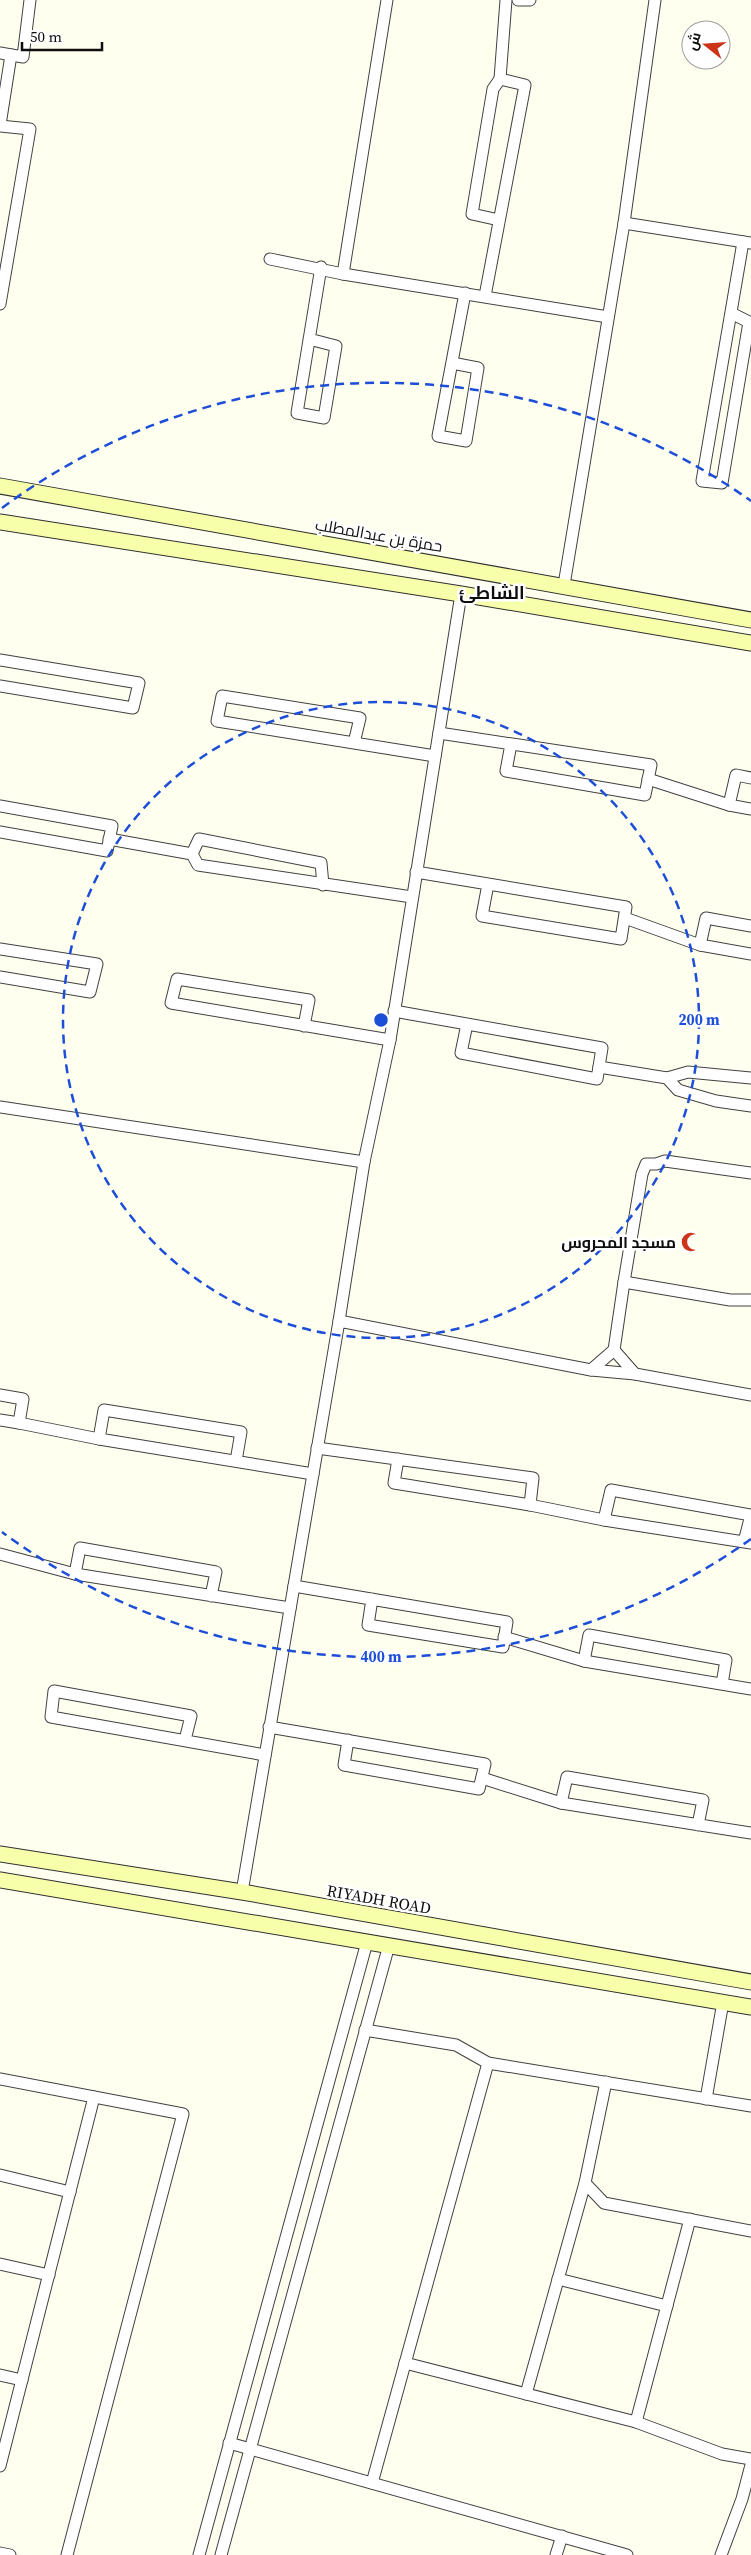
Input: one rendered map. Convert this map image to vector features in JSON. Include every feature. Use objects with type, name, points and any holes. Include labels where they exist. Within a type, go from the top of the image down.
[{"type":"street","points":[[0,304],[30,129],[0,125],[6,54],[22,57],[30,0]]},
{"type":"street","points":[[343,274],[388,0]]},
{"type":"street","points":[[499,220],[472,214],[492,89],[500,79],[506,0]]},
{"type":"street","points":[[518,0],[530,0]]},
{"type":"street","points":[[564,585],[624,223],[655,0]]},
{"type":"street","points":[[484,296],[525,85],[500,79]]},
{"type":"street","points":[[624,223],[747,242],[731,313],[702,481],[722,483],[750,322],[731,313]]},
{"type":"street","points":[[270,259],[343,274],[465,292],[608,317]]},
{"type":"street","points":[[309,339],[336,346],[324,418],[297,413],[309,339],[321,268]]},
{"type":"street","points":[[452,363],[478,368],[466,441],[438,436],[465,292]]},
{"type":"street","name":"حمزة بن عبدالمطلب","points":[[0,486],[564,585],[746,620]]},
{"type":"street","points":[[0,522],[461,594],[751,643]]},
{"type":"street","points":[[242,1892],[340,1321],[364,1162],[390,1040],[461,594]]},
{"type":"street","points":[[730,639],[746,620]]},
{"type":"street","points":[[0,660],[139,683],[133,708],[0,686]]},
{"type":"street","points":[[354,743],[360,718],[222,696],[217,721],[354,743],[435,756]]},
{"type":"street","points":[[438,733],[512,744],[651,765],[645,796],[506,771],[512,744]]},
{"type":"street","points":[[728,805],[736,775],[751,778]]},
{"type":"street","points":[[648,779],[728,805],[751,809]]},
{"type":"street","points":[[0,806],[112,826],[107,851],[0,832]]},
{"type":"street","points":[[110,839],[192,854]]},
{"type":"street","points":[[192,854],[199,839],[321,863],[323,885]]},
{"type":"street","points":[[192,854],[198,865],[412,897]]},
{"type":"street","points":[[416,872],[488,884],[626,907],[621,939],[482,916],[488,884]]},
{"type":"street","points":[[625,918],[700,945],[751,954]]},
{"type":"street","points":[[700,945],[706,918],[751,926]]},
{"type":"street","points":[[0,949],[97,964],[90,992],[0,977]]},
{"type":"street","points":[[304,1026],[309,1000],[176,979],[171,1003],[304,1026],[390,1040]]},
{"type":"street","points":[[394,1011],[602,1048],[597,1079],[461,1054],[467,1024]]},
{"type":"street","points":[[599,1067],[667,1078],[688,1072],[751,1078]]},
{"type":"street","points":[[667,1078],[678,1090],[716,1101],[751,1106]]},
{"type":"street","points":[[0,1107],[364,1162]]},
{"type":"street","points":[[591,1370],[614,1350],[642,1174],[646,1164],[656,1164],[665,1161],[751,1173]]},
{"type":"street","points":[[624,1282],[730,1300],[751,1300]]},
{"type":"street","points":[[340,1321],[591,1370],[634,1374],[751,1396]]},
{"type":"street","points":[[614,1350],[634,1374]]},
{"type":"street","points":[[0,1395],[24,1399],[19,1423]]},
{"type":"street","points":[[99,1438],[104,1410],[242,1432],[236,1461]]},
{"type":"street","points":[[0,1420],[313,1474]]},
{"type":"street","points":[[318,1448],[533,1478],[530,1505]]},
{"type":"street","points":[[398,1459],[394,1483],[530,1505],[604,1520],[748,1543],[751,1515],[611,1490],[604,1520]]},
{"type":"street","points":[[76,1574],[80,1548],[216,1572],[211,1596]]},
{"type":"street","points":[[0,1554],[76,1574],[290,1608]]},
{"type":"street","points":[[294,1586],[372,1599],[507,1622],[503,1647],[368,1625],[372,1599]]},
{"type":"street","points":[[584,1661],[590,1635],[726,1660],[722,1684]]},
{"type":"street","points":[[504,1637],[584,1661],[751,1689]]},
{"type":"street","points":[[185,1740],[191,1716],[54,1691],[51,1717],[264,1755]]},
{"type":"street","points":[[269,1727],[348,1740],[485,1764],[479,1789],[344,1765],[348,1740]]},
{"type":"street","points":[[561,1803],[567,1777],[703,1800],[698,1825]]},
{"type":"street","points":[[482,1778],[561,1803],[751,1833]]},
{"type":"street","name":"RIYADH ROAD","points":[[0,1854],[242,1892],[751,1982]]},
{"type":"street","points":[[0,1880],[751,2007]]},
{"type":"street","points":[[198,2555],[367,1942]]},
{"type":"street","points":[[221,2555],[389,1946]]},
{"type":"street","points":[[706,2099],[723,2002]]},
{"type":"street","points":[[365,2030],[456,2045],[488,2063],[751,2106]]},
{"type":"street","points":[[372,2483],[488,2063]]},
{"type":"street","points":[[0,2079],[183,2114],[67,2555]]},
{"type":"street","points":[[526,2394],[580,2203],[606,2082]]},
{"type":"street","points":[[1,2462],[94,2097]]},
{"type":"street","points":[[0,2175],[70,2192]]},
{"type":"street","points":[[585,2183],[604,2203]]},
{"type":"street","points":[[580,2203],[604,2203],[751,2231]]},
{"type":"street","points":[[636,2422],[690,2219]]},
{"type":"street","points":[[0,2264],[49,2275]]},
{"type":"street","points":[[558,2278],[667,2306]]},
{"type":"street","points":[[405,2363],[636,2422],[722,2454],[751,2459]]},
{"type":"street","points":[[0,2375],[22,2380]]},
{"type":"street","points":[[229,2443],[627,2555]]},
{"type":"street","points":[[721,2555],[742,2499],[751,2465]]},
{"type":"street","points":[[556,2555],[562,2536]]},
{"type":"street","points":[[0,2553],[10,2555]]},
{"type":"place","name":"مسجد المحروس","points":[[691,1242]]},
{"type":"district","name":"الشاطئ","points":[[492,592]]}]
